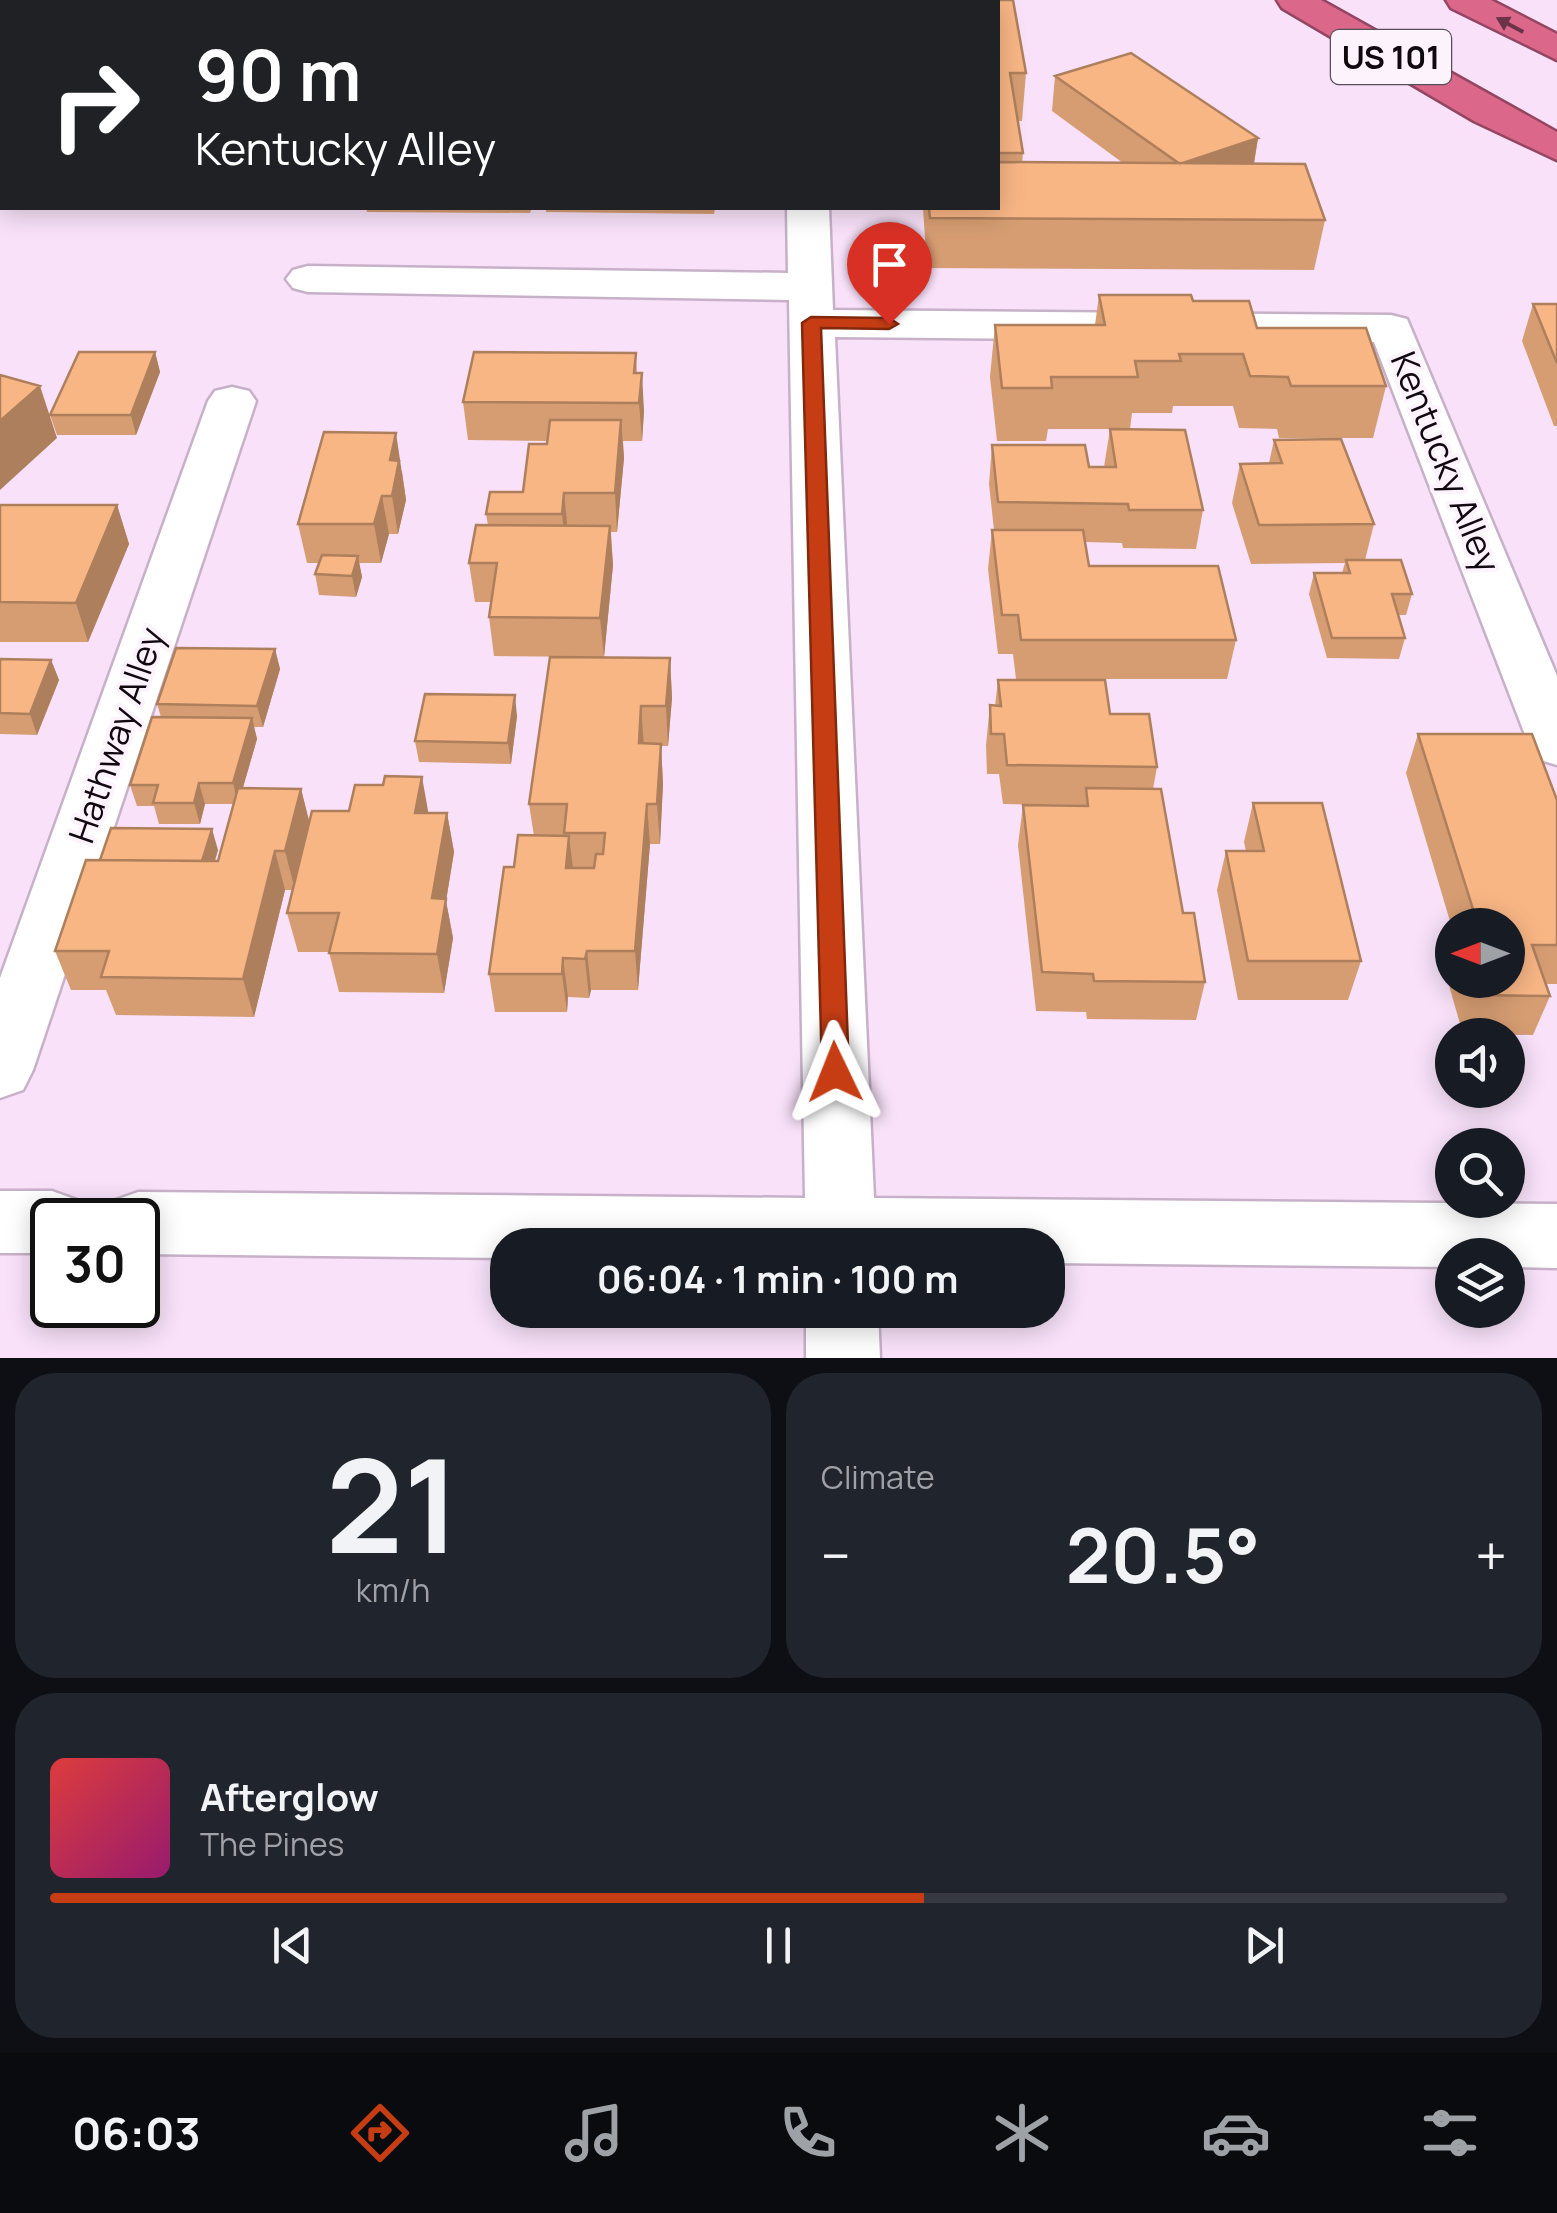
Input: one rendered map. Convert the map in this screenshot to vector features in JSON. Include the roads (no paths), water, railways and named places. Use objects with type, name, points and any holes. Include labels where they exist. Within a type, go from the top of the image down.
[{"type":"highway","name":"US 101","points":[[1295,0],[1488,113],[1557,148]]},
{"type":"highway","name":"US 101","points":[[1464,0],[1557,50]]},
{"type":"highway","points":[[1488,113],[1519,161],[1557,183]]},
{"type":"street","points":[[808,210],[840,1228]]},
{"type":"street","points":[[308,279],[811,305]]},
{"type":"street","name":"Kentucky Alley","points":[[811,305],[1391,329],[1557,744]]},
{"type":"street","name":"Hathway Alley","points":[[0,1070],[232,400]]},
{"type":"street","points":[[0,1222],[30,1222]]},
{"type":"street","points":[[160,1223],[490,1230]]},
{"type":"street","points":[[1065,1237],[1557,1236]]},
{"type":"street","points":[[842,1328],[843,1358]]}]
